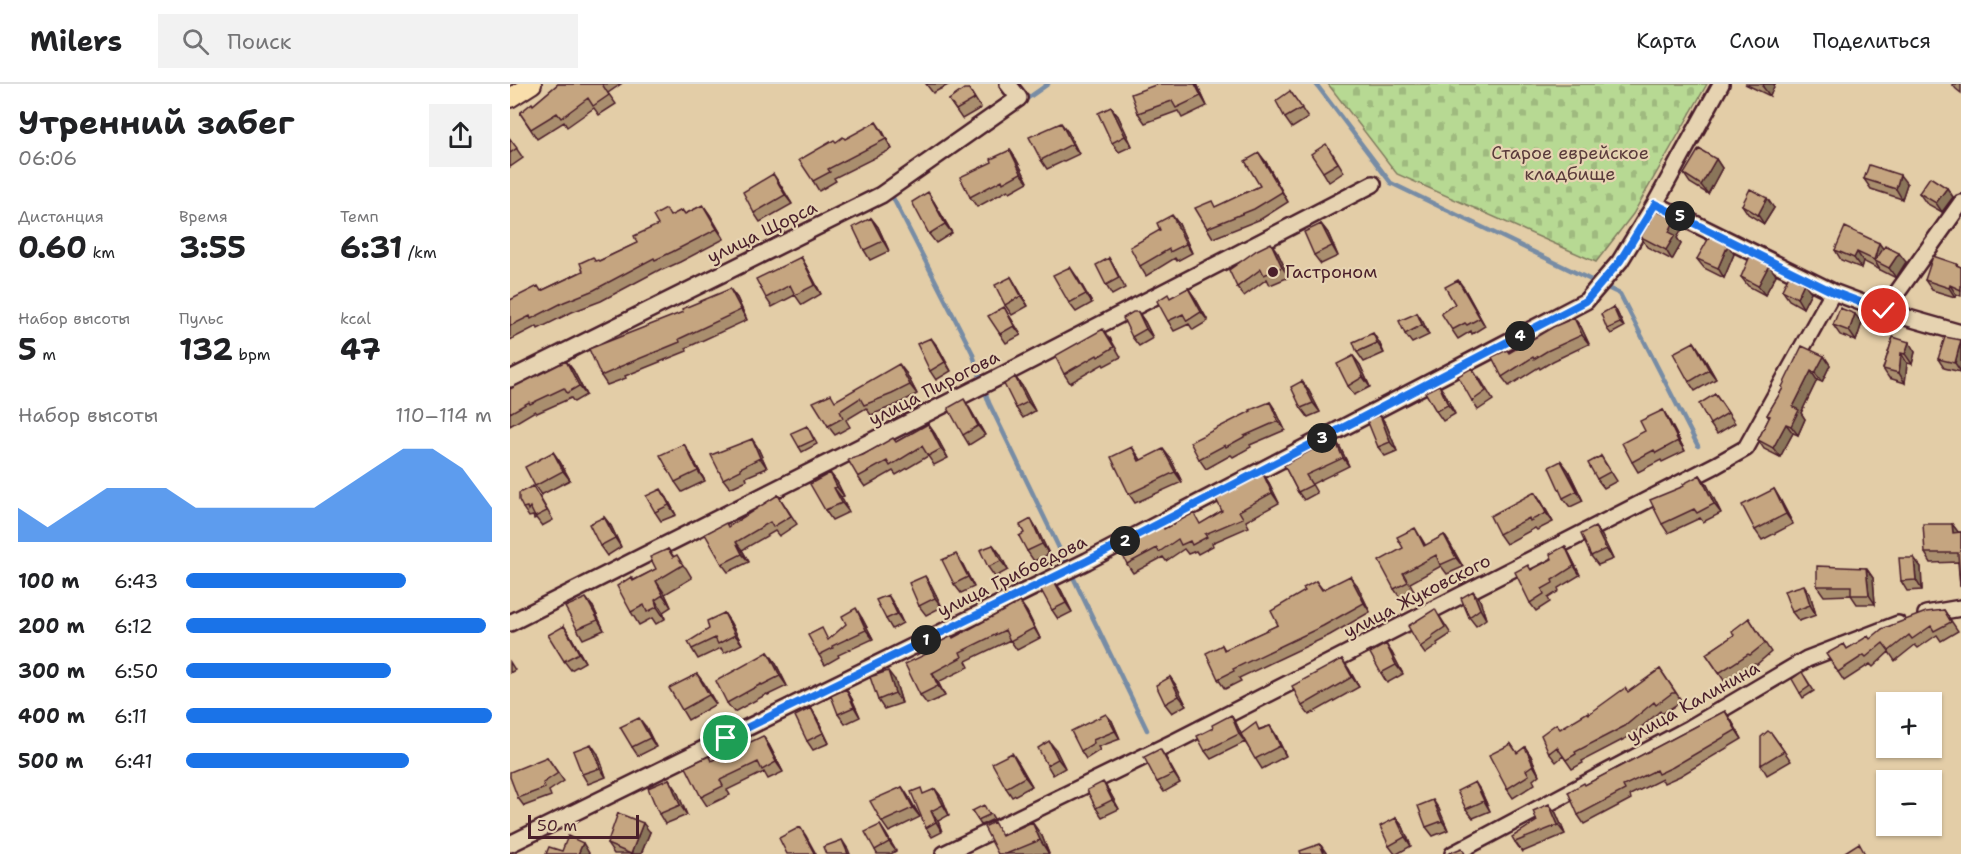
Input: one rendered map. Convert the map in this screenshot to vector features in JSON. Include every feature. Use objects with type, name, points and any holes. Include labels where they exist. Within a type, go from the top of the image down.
[{"type":"main road","points":[[510,98],[532,84]]},
{"type":"street","name":"улица Щорса","points":[[510,379],[881,195],[1019,98],[1008,84]]},
{"type":"street","name":"улица Грибоедова","points":[[510,844],[1087,561],[1586,301],[1620,261],[1655,204],[1721,84]]},
{"type":"street","name":"улица Пирогова","points":[[510,623],[998,378],[1373,184]]},
{"type":"street","points":[[1884,311],[1961,203]]},
{"type":"street","points":[[1655,204],[1833,292],[1884,311],[1961,333]]},
{"type":"street","name":"улица Жуковского","points":[[944,854],[1186,736],[1746,448],[1833,292]]},
{"type":"street","name":"улица Калинина","points":[[1453,854],[1690,728],[1807,659],[1930,612],[1961,608]]},
{"type":"green space","name":"Старое еврейское кладбище","points":[[1328,84],[1707,84],[1633,214],[1596,262],[1397,174]]},
{"type":"building","points":[[558,84],[602,84],[609,95],[593,106],[588,98],[561,118],[557,113],[531,129],[520,113]]},
{"type":"building","points":[[1158,84],[1195,84],[1201,96],[1176,108],[1172,101],[1138,113],[1131,94]]},
{"type":"building","points":[[964,89],[969,89],[975,99],[956,110],[949,100]]},
{"type":"building","points":[[1290,91],[1302,108],[1285,118],[1276,101]]},
{"type":"building","points":[[1111,107],[1125,136],[1112,143],[1098,113]]},
{"type":"building","points":[[876,122],[886,139],[828,169],[830,172],[813,181],[799,160],[834,140],[836,142],[843,137],[845,139]]},
{"type":"building","points":[[1061,123],[1072,144],[1041,160],[1029,137]]},
{"type":"building","points":[[510,139],[517,148],[510,153]]},
{"type":"building","points":[[1326,144],[1338,163],[1323,172],[1311,154]]},
{"type":"building","points":[[1699,149],[1716,159],[1701,185],[1684,174]]},
{"type":"building","points":[[1010,150],[1021,173],[970,197],[960,177],[992,162],[991,159]]},
{"type":"building","points":[[1259,153],[1282,192],[1254,209],[1207,228],[1195,208],[1212,201],[1215,207],[1260,186],[1245,161]]},
{"type":"building","points":[[1869,165],[1900,175],[1896,189],[1864,179]]},
{"type":"building","points":[[773,174],[785,195],[754,213],[743,192]]},
{"type":"building","points":[[1930,177],[1947,188],[1936,203],[1919,193]]},
{"type":"building","points":[[1750,189],[1767,198],[1758,215],[1742,205]]},
{"type":"building","points":[[928,192],[945,224],[929,234],[912,202]]},
{"type":"building","points":[[703,205],[717,229],[655,260],[654,258],[594,290],[531,319],[530,316],[510,326],[510,300],[538,286],[541,291],[583,271],[580,263],[593,257],[595,261],[599,261],[637,243],[634,236],[658,225],[653,216],[666,209],[670,216],[682,210],[685,214]]},
{"type":"building","points":[[1656,211],[1675,219],[1669,232],[1675,235],[1666,250],[1641,237]]},
{"type":"building","points":[[1172,215],[1186,244],[1170,252],[1169,249],[1140,266],[1130,247],[1160,230],[1157,223]]},
{"type":"building","points":[[871,218],[883,241],[864,250],[853,227]]},
{"type":"building","points":[[1321,224],[1332,246],[1314,255],[1304,232]]},
{"type":"building","points":[[1845,227],[1879,243],[1874,260],[1857,252],[1854,258],[1835,250]]},
{"type":"building","points":[[1710,236],[1728,245],[1718,268],[1697,259]]},
{"type":"building","points":[[1271,243],[1282,267],[1264,275],[1261,269],[1237,287],[1229,270]]},
{"type":"building","points":[[1885,246],[1899,253],[1889,268],[1875,261]]},
{"type":"building","points":[[1750,256],[1769,265],[1758,286],[1741,277]]},
{"type":"building","points":[[1933,256],[1961,267],[1961,290],[1950,285],[1949,288],[1925,280]]},
{"type":"building","points":[[801,257],[815,285],[795,295],[790,285],[766,298],[756,279]]},
{"type":"building","points":[[1109,258],[1119,278],[1106,285],[1096,265]]},
{"type":"building","points":[[1070,267],[1086,294],[1069,303],[1053,275]]},
{"type":"building","points":[[1789,275],[1804,283],[1797,298],[1782,290]]},
{"type":"building","points":[[1011,277],[1021,296],[1005,305],[995,285]]},
{"type":"building","points":[[1458,280],[1480,318],[1452,330],[1441,313],[1455,304],[1445,287]]},
{"type":"building","points":[[1188,288],[1201,312],[1187,321],[1183,314],[1168,321],[1157,301],[1168,294],[1170,298]]},
{"type":"building","points":[[730,289],[741,310],[679,339],[680,342],[601,376],[589,349],[683,312],[682,309]]},
{"type":"building","points":[[1004,307],[1014,326],[1000,334],[988,316]]},
{"type":"building","points":[[1613,307],[1620,323],[1607,329],[1601,314]]},
{"type":"building","points":[[1840,308],[1855,314],[1849,331],[1833,325]]},
{"type":"building","points":[[1133,312],[1138,312],[1146,329],[1132,337],[1123,318]]},
{"type":"building","points":[[1417,313],[1422,325],[1405,334],[1399,321]]},
{"type":"building","points":[[1574,318],[1582,335],[1534,359],[1533,357],[1502,377],[1492,357],[1507,350],[1509,353],[1553,327]]},
{"type":"building","points":[[1103,329],[1114,347],[1064,374],[1055,356]]},
{"type":"building","points":[[1373,333],[1377,343],[1357,352],[1353,342]]},
{"type":"building","points":[[1893,337],[1909,342],[1905,354],[1901,353],[1899,373],[1883,369]]},
{"type":"building","points":[[1945,337],[1961,340],[1955,363],[1938,359]]},
{"type":"building","points":[[931,338],[945,362],[930,371],[917,344]]},
{"type":"building","points":[[1694,342],[1709,370],[1689,382],[1673,353]]},
{"type":"building","points":[[1802,346],[1824,356],[1815,373],[1811,371],[1793,407],[1799,410],[1791,426],[1786,424],[1773,448],[1758,440],[1770,416],[1767,415],[1783,388]]},
{"type":"building","points":[[1353,356],[1363,377],[1348,386],[1337,364]]},
{"type":"building","points":[[566,361],[579,386],[567,393],[564,388],[530,404],[529,402],[510,413],[510,389]]},
{"type":"building","points":[[899,364],[910,385],[864,405],[860,398],[840,411],[843,418],[828,426],[813,402],[831,394],[835,401]]},
{"type":"building","points":[[1472,368],[1486,391],[1472,401],[1458,376]]},
{"type":"building","points":[[1015,377],[1028,402],[1016,408],[1004,384]]},
{"type":"building","points":[[1302,381],[1313,403],[1301,408],[1291,387]]},
{"type":"building","points":[[1439,385],[1448,405],[1436,411],[1425,392]]},
{"type":"building","points":[[1715,394],[1728,413],[1710,424],[1699,404]]},
{"type":"building","points":[[964,399],[978,426],[963,435],[948,408]]},
{"type":"building","points":[[1270,402],[1278,421],[1199,459],[1190,442]]},
{"type":"building","points":[[1663,410],[1678,441],[1632,462],[1622,443],[1645,431],[1640,421]]},
{"type":"building","points":[[1380,415],[1390,442],[1378,447],[1367,420]]},
{"type":"building","points":[[928,424],[941,449],[928,456],[922,446],[890,466],[887,461],[858,477],[848,460],[863,455],[893,438],[896,442]]},
{"type":"building","points":[[807,426],[814,440],[799,447],[791,433]]},
{"type":"building","points":[[1334,438],[1343,458],[1306,475],[1312,485],[1298,492],[1284,465]]},
{"type":"building","points":[[752,439],[760,458],[723,479],[711,455]]},
{"type":"building","points":[[684,444],[698,471],[675,482],[660,455]]},
{"type":"building","points":[[1132,447],[1139,461],[1163,449],[1175,472],[1129,494],[1111,457]]},
{"type":"building","points":[[553,452],[563,471],[535,486],[525,467]]},
{"type":"building","points":[[1601,456],[1610,472],[1597,479],[1588,463]]},
{"type":"building","points":[[1561,461],[1577,491],[1563,498],[1549,467]]},
{"type":"building","points":[[830,473],[837,487],[834,488],[842,503],[825,510],[810,484]]},
{"type":"building","points":[[1263,474],[1272,493],[1239,511],[1243,518],[1205,534],[1207,537],[1192,545],[1190,541],[1181,545],[1178,539],[1159,552],[1157,548],[1127,564],[1119,547],[1162,525],[1164,529],[1194,513],[1200,524],[1222,511],[1216,499]]},
{"type":"building","points":[[1700,475],[1714,504],[1697,513],[1694,509],[1662,524],[1650,500],[1684,486],[1683,484]]},
{"type":"building","points":[[533,486],[547,511],[535,517],[530,507],[528,510],[527,507],[523,508],[519,500],[519,493]]},
{"type":"building","points":[[661,489],[669,505],[655,512],[646,496]]},
{"type":"building","points":[[1774,489],[1786,514],[1755,530],[1742,505]]},
{"type":"building","points":[[1535,492],[1546,513],[1530,521],[1529,518],[1499,534],[1490,516]]},
{"type":"building","points":[[778,495],[791,516],[773,527],[770,522],[736,542],[742,554],[722,564],[705,534],[726,523],[728,527]]},
{"type":"building","points":[[604,517],[615,538],[600,546],[589,524]]},
{"type":"building","points":[[1031,519],[1042,544],[1027,551],[1019,536],[1024,533],[1020,525]]},
{"type":"building","points":[[1923,524],[1952,524],[1953,533],[1961,532],[1961,586],[1958,553],[1925,553]]},
{"type":"building","points":[[1595,527],[1606,549],[1591,556],[1581,534]]},
{"type":"building","points":[[1415,528],[1424,546],[1444,535],[1456,558],[1440,565],[1436,555],[1403,573],[1408,582],[1394,589],[1379,561],[1403,548],[1397,537]]},
{"type":"building","points":[[993,545],[1001,561],[988,567],[980,550]]},
{"type":"building","points":[[1565,546],[1574,566],[1552,580],[1553,583],[1542,589],[1544,594],[1530,603],[1515,572],[1528,565],[1531,570],[1552,559],[1550,554]]},
{"type":"building","points":[[668,549],[673,557],[677,555],[683,565],[656,581],[663,595],[655,600],[657,607],[647,612],[644,605],[631,612],[617,586],[631,577],[633,581],[656,569],[650,557]]},
{"type":"building","points":[[956,554],[968,577],[954,584],[942,560]]},
{"type":"building","points":[[1899,558],[1914,558],[1916,580],[1901,581]]},
{"type":"building","points":[[1817,566],[1866,568],[1869,595],[1851,595],[1851,586],[1817,586]]},
{"type":"building","points":[[925,576],[935,598],[919,606],[909,583]]},
{"type":"building","points":[[1350,576],[1364,603],[1323,626],[1233,669],[1234,671],[1218,679],[1206,653],[1222,645],[1224,650],[1278,625],[1271,611],[1305,591],[1303,588],[1316,581],[1322,590]]},
{"type":"building","points":[[1054,581],[1066,603],[1052,610],[1040,588]]},
{"type":"building","points":[[1804,585],[1810,605],[1792,612],[1784,591]]},
{"type":"building","points":[[1473,591],[1480,609],[1469,617],[1461,598]]},
{"type":"building","points":[[888,595],[897,614],[886,619],[876,600]]},
{"type":"building","points":[[586,598],[598,620],[577,629],[565,607]]},
{"type":"building","points":[[1020,602],[1034,628],[1010,641],[1005,630],[960,652],[962,657],[932,673],[938,686],[920,695],[905,664],[937,649],[934,645],[952,636],[953,638]]},
{"type":"building","points":[[856,608],[866,630],[832,646],[833,648],[819,655],[808,635],[822,628],[828,640],[846,624],[842,616]]},
{"type":"building","points":[[1435,609],[1445,627],[1420,647],[1408,626]]},
{"type":"building","points":[[1944,610],[1951,622],[1934,631],[1931,626],[1912,639],[1909,635],[1889,651],[1883,643],[1866,657],[1864,655],[1838,672],[1826,654],[1844,644],[1847,649],[1868,636],[1870,639],[1882,629],[1926,612]]},
{"type":"building","points":[[724,613],[735,635],[718,644],[715,638],[692,649],[688,642],[709,629],[707,621]]},
{"type":"building","points":[[1749,618],[1765,643],[1750,655],[1748,654],[1719,673],[1706,654],[1734,635],[1732,631]]},
{"type":"building","points":[[564,626],[579,653],[564,661],[548,635]]},
{"type":"building","points":[[1386,644],[1396,665],[1381,673],[1370,653]]},
{"type":"building","points":[[768,652],[780,676],[727,703],[716,681]]},
{"type":"building","points":[[1342,659],[1352,677],[1302,706],[1292,686]]},
{"type":"building","points":[[1660,669],[1676,693],[1672,693],[1656,705],[1654,702],[1625,726],[1575,752],[1576,754],[1566,760],[1557,747],[1549,753],[1541,735],[1556,724],[1560,729],[1588,712],[1589,714],[1625,688],[1628,692]]},
{"type":"building","points":[[888,671],[895,693],[878,700],[870,677]]},
{"type":"building","points":[[1802,672],[1810,686],[1800,693],[1792,679]]},
{"type":"building","points":[[697,674],[709,695],[682,710],[669,688]]},
{"type":"building","points":[[1170,677],[1179,696],[1165,704],[1156,685]]},
{"type":"building","points":[[846,689],[854,707],[838,714],[831,696]]},
{"type":"building","points":[[811,708],[823,733],[807,741],[795,716]]},
{"type":"building","points":[[1725,711],[1736,730],[1673,767],[1658,774],[1656,770],[1623,786],[1625,790],[1578,815],[1568,792]]},
{"type":"building","points":[[1106,714],[1115,731],[1093,740],[1094,743],[1081,751],[1071,731]]},
{"type":"building","points":[[1231,715],[1239,734],[1205,751],[1197,736]]},
{"type":"building","points":[[639,718],[650,738],[632,747],[620,727]]},
{"type":"building","points":[[1256,723],[1259,730],[1270,726],[1280,746],[1255,759],[1241,734]]},
{"type":"building","points":[[1768,731],[1784,751],[1761,765],[1761,737]]},
{"type":"building","points":[[763,736],[776,762],[762,770],[758,762],[720,780],[723,786],[701,797],[686,767],[709,756],[711,761]]},
{"type":"building","points":[[1049,741],[1058,759],[1047,765],[1038,748]]},
{"type":"building","points":[[591,744],[600,768],[582,774],[573,751]]},
{"type":"building","points":[[1511,744],[1517,753],[1525,747],[1533,765],[1526,770],[1529,775],[1507,789],[1489,755]]},
{"type":"building","points":[[1160,749],[1174,774],[1157,782],[1144,757]]},
{"type":"building","points":[[1012,753],[1025,777],[1006,788],[992,763]]},
{"type":"building","points":[[547,757],[558,773],[543,783],[545,788],[518,798],[510,772]]},
{"type":"building","points":[[669,779],[680,805],[659,814],[648,788]]},
{"type":"building","points":[[1103,782],[1112,800],[1096,808],[1087,790]]},
{"type":"building","points":[[1475,782],[1484,801],[1466,809],[1457,791]]},
{"type":"building","points":[[902,787],[913,808],[882,822],[870,801]]},
{"type":"building","points":[[921,788],[923,794],[935,789],[943,805],[931,811],[936,822],[926,828],[911,792]]},
{"type":"building","points":[[1433,800],[1442,821],[1426,827],[1418,806]]},
{"type":"building","points":[[1549,804],[1558,825],[1515,842],[1512,837],[1537,821],[1533,811]]},
{"type":"building","points":[[984,805],[991,814],[978,820],[972,811]]},
{"type":"building","points":[[618,813],[643,823],[631,854],[607,844]]},
{"type":"building","points":[[1396,818],[1405,837],[1389,846],[1380,826]]},
{"type":"building","points":[[994,822],[1002,836],[1032,822],[1040,840],[1006,854],[998,854],[984,827]]},
{"type":"building","points":[[880,825],[889,842],[875,850],[865,832]]},
{"type":"building","points":[[800,827],[814,853],[787,854],[779,838]]},
{"type":"building","points":[[568,836],[583,843],[578,854],[546,854],[549,847],[562,851]]},
{"type":"building","points":[[842,840],[848,854],[826,854],[823,847]]},
{"type":"building","points":[[1859,843],[1865,854],[1845,854],[1845,852]]},
{"type":"building","points":[[1320,844],[1324,854],[1301,854],[1300,851]]},
{"type":"building","points":[[1462,848],[1465,854],[1447,854]]},
{"type":"waterway","points":[[1021,103],[1048,84]]},
{"type":"waterway","points":[[1316,84],[1391,183],[1620,294],[1698,446]]},
{"type":"waterway","points":[[895,194],[892,196],[972,352],[989,403],[1147,730]]},
{"type":"place","name":"Гастроном","points":[[1273,272]]},
{"type":"route","points":[[726,738],[1087,561],[1586,301],[1620,261],[1655,204],[1833,292],[1884,311]]}]
